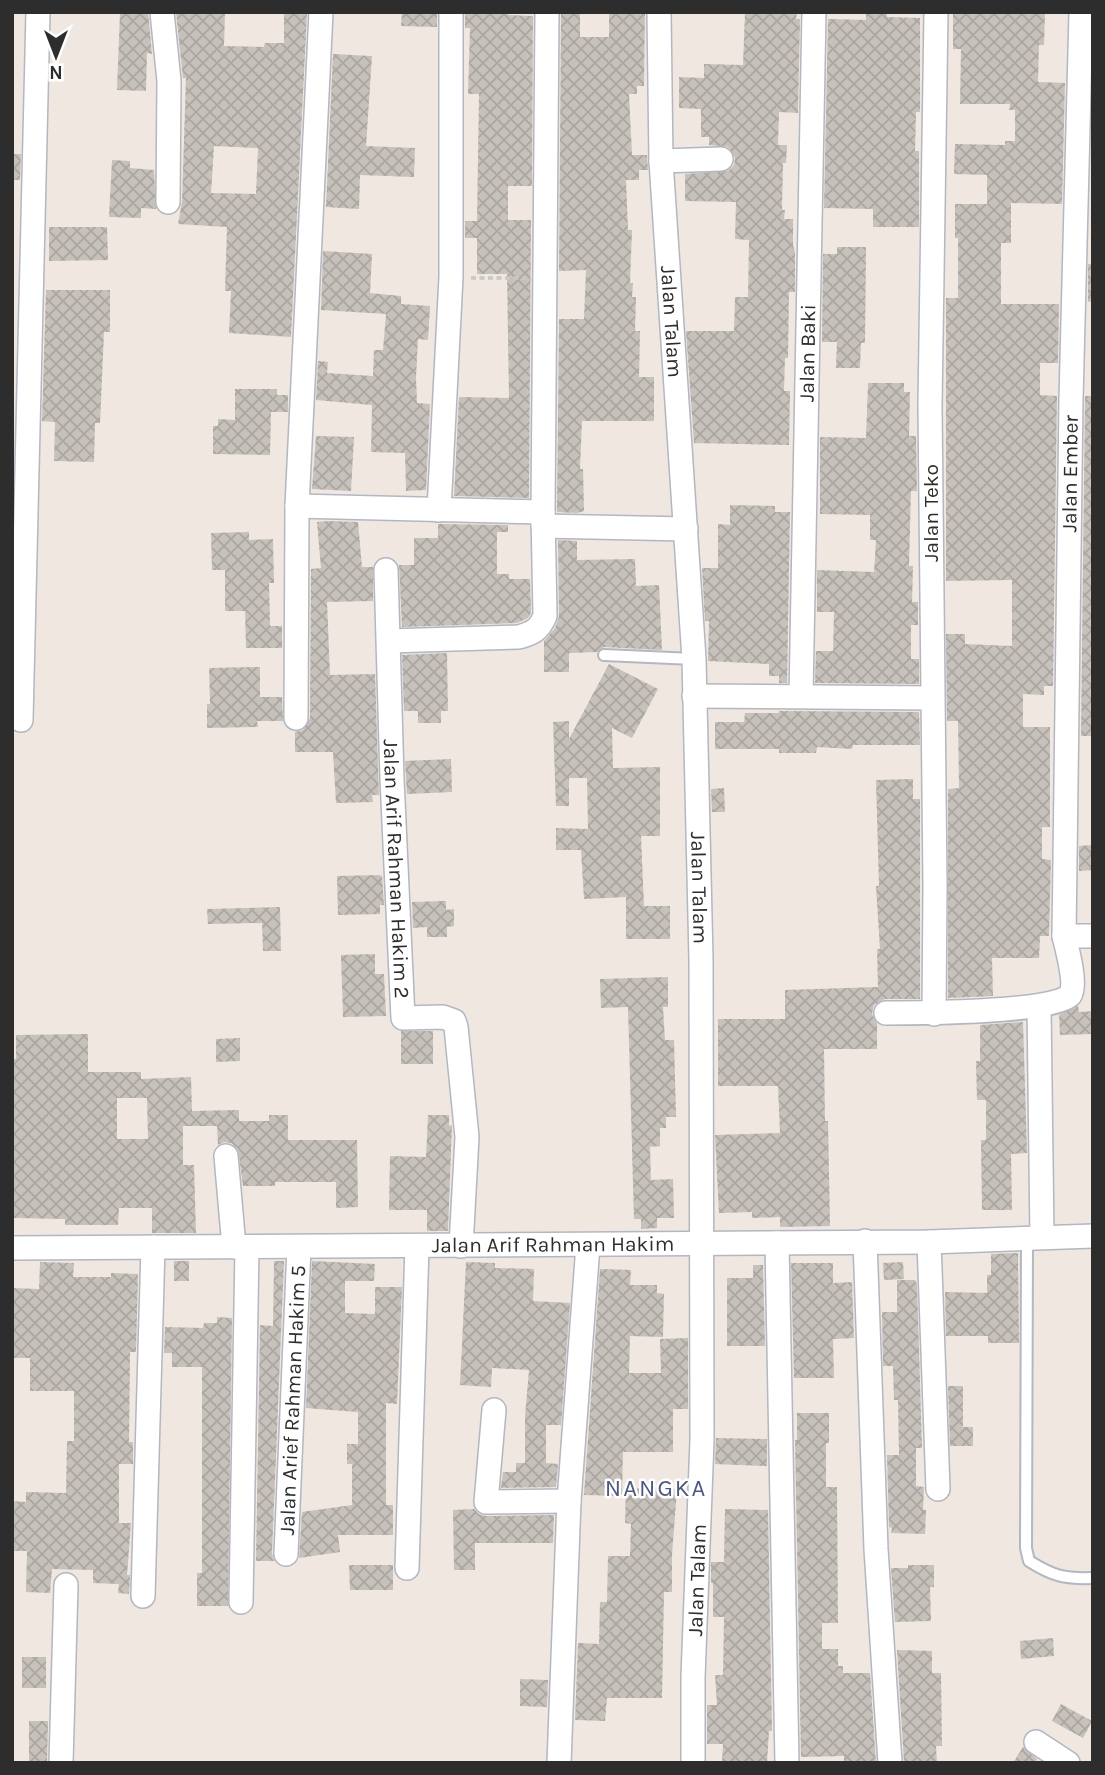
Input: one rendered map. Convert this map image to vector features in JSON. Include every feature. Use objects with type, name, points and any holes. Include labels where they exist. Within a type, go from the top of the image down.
[{"type":"street","points":[[21,719],[38,12]]},
{"type":"street","points":[[162,12],[169,81],[168,202]]},
{"type":"street","points":[[296,718],[298,506],[321,12]]},
{"type":"street","points":[[439,510],[451,277],[451,12]]},
{"type":"street","points":[[389,640],[519,637],[533,633],[541,626],[545,616],[543,519],[547,12]]},
{"type":"street","name":"Jalan Talam","points":[[659,12],[661,161],[694,659],[701,960],[702,1440],[693,1677],[694,1763]]},
{"type":"street","name":"Jalan Baki","points":[[801,696],[814,12]]},
{"type":"street","name":"Jalan Teko","points":[[934,1014],[930,405],[936,12]]},
{"type":"street","name":"Jalan Ember","points":[[1039,1006],[1065,999],[1072,991],[1065,936],[1071,399],[1081,12]]},
{"type":"street","points":[[661,161],[721,159]]},
{"type":"street","points":[[298,506],[439,510],[686,529]]},
{"type":"street","name":"Jalan Arif Rahman Hakim 2","points":[[386,570],[402,1018],[443,1017],[454,1021],[456,1027],[467,1137],[461,1246]]},
{"type":"street","points":[[694,696],[932,698]]},
{"type":"street","points":[[1065,936],[1093,936]]},
{"type":"street","points":[[886,1013],[934,1014],[1039,1006],[1035,1237]]},
{"type":"street","points":[[226,1156],[240,1247],[241,1602]]},
{"type":"street","name":"Jalan Arif Rahman Hakim","points":[[12,1248],[929,1242],[1093,1236]]},
{"type":"street","points":[[864,1241],[876,1549],[890,1763]]},
{"type":"street","points":[[929,1242],[938,1489]]},
{"type":"street","points":[[777,1243],[786,1763]]},
{"type":"street","points":[[559,1763],[569,1501],[588,1245]]},
{"type":"street","points":[[407,1569],[417,1246]]},
{"type":"street","points":[[143,1596],[153,1247]]},
{"type":"street","name":"Jalan Arief Rahman Hakim 5","points":[[286,1554],[299,1247]]},
{"type":"street","points":[[494,1410],[486,1502],[569,1501]]},
{"type":"street","points":[[61,1763],[66,1585]]},
{"type":"lane","points":[[604,655],[694,659]]},
{"type":"lane","points":[[1035,1237],[1026,1548],[1029,1561],[1050,1574],[1062,1578],[1093,1578]]},
{"type":"path","points":[[451,277],[546,278]]},
{"type":"building","points":[[120,12],[148,12],[152,54],[147,53],[146,91],[117,90]]},
{"type":"building","points":[[176,12],[225,12],[224,46],[264,47],[265,43],[284,43],[284,12],[307,12],[291,337],[229,333],[231,291],[225,291],[227,227],[178,224],[182,202],[186,78],[183,78]],"holes":[[[214,146],[258,148],[256,194],[211,193]]]},
{"type":"building","points":[[402,12],[437,12],[437,27],[401,26]]},
{"type":"building","points":[[465,12],[508,12],[508,15],[533,16],[532,186],[508,186],[508,220],[531,220],[529,498],[454,496],[459,397],[509,398],[507,274],[477,274],[477,238],[465,238],[465,221],[477,221],[479,94],[468,94],[470,28],[465,28]]},
{"type":"building","points":[[561,12],[580,12],[580,37],[609,37],[609,12],[645,12],[644,86],[637,86],[637,94],[629,94],[632,155],[647,155],[648,170],[639,170],[639,180],[626,180],[628,230],[632,230],[630,283],[633,283],[632,297],[636,297],[635,331],[640,331],[639,377],[654,377],[654,421],[582,421],[580,469],[583,469],[584,511],[577,513],[557,512],[559,319],[584,319],[586,270],[559,271]]},
{"type":"building","points":[[745,12],[797,12],[796,19],[800,19],[798,113],[779,112],[778,145],[787,145],[786,163],[783,163],[782,210],[785,210],[784,219],[793,219],[795,253],[795,292],[789,292],[788,358],[785,358],[784,391],[790,391],[789,445],[694,443],[686,331],[734,331],[735,297],[748,297],[749,240],[735,239],[736,202],[685,201],[685,174],[728,171],[734,165],[735,158],[728,147],[709,145],[709,137],[701,137],[701,109],[679,108],[679,77],[704,78],[704,64],[743,65]]},
{"type":"building","points":[[866,12],[887,12],[887,17],[920,18],[920,112],[916,112],[915,151],[919,151],[919,227],[873,227],[873,209],[824,208],[828,19],[866,20]]},
{"type":"building","points":[[953,12],[1045,12],[1044,45],[1039,45],[1038,82],[1065,83],[1062,204],[1011,203],[1011,243],[1001,243],[1001,304],[1059,304],[1058,363],[1040,363],[1040,395],[1057,396],[1053,686],[1044,686],[1044,695],[1023,694],[1023,727],[1050,727],[1050,827],[1042,827],[1042,859],[1051,860],[1049,936],[1040,936],[1039,958],[992,958],[993,996],[948,998],[948,789],[959,788],[958,721],[947,721],[946,634],[965,634],[965,644],[1012,646],[1012,580],[946,581],[946,298],[958,298],[955,204],[987,204],[987,175],[954,174],[955,144],[1005,145],[1005,141],[1015,141],[1015,110],[1009,110],[1010,104],[960,104],[961,49],[953,49]]},
{"type":"building","points":[[333,54],[372,56],[366,146],[415,148],[414,177],[360,175],[359,209],[326,207]]},
{"type":"building","points":[[12,154],[21,154],[20,180],[12,180]]},
{"type":"building","points":[[112,160],[130,161],[130,168],[154,170],[156,209],[141,208],[141,218],[109,217]]},
{"type":"building","points":[[49,227],[107,227],[108,260],[49,261]]},
{"type":"building","points":[[837,247],[866,247],[865,343],[861,343],[860,368],[836,368],[837,342],[822,342],[823,254],[837,254]]},
{"type":"building","points":[[323,251],[372,254],[370,293],[401,296],[401,304],[430,306],[428,340],[418,339],[416,377],[417,403],[430,404],[426,490],[406,491],[405,453],[371,452],[372,405],[316,400],[318,361],[328,362],[327,373],[373,376],[374,350],[383,350],[386,314],[321,310]]},
{"type":"building","points":[[1088,264],[1093,265],[1093,301],[1088,302]]},
{"type":"building","points":[[46,290],[110,290],[110,332],[104,332],[100,423],[95,423],[94,462],[54,461],[55,422],[42,421]]},
{"type":"building","points":[[868,383],[904,383],[904,392],[910,392],[909,436],[916,436],[917,491],[911,491],[909,566],[913,566],[912,602],[918,602],[918,625],[911,625],[911,659],[919,659],[919,684],[815,683],[816,651],[833,651],[834,612],[817,612],[817,570],[874,572],[876,540],[870,540],[870,515],[820,514],[820,437],[866,438]]},
{"type":"building","points":[[235,389],[277,389],[277,395],[288,395],[288,412],[271,412],[270,455],[213,454],[213,426],[218,426],[218,419],[235,420]]},
{"type":"building","points":[[1085,396],[1093,396],[1093,736],[1081,736]]},
{"type":"building","points":[[316,436],[354,437],[351,491],[312,489]]},
{"type":"building","points":[[730,505],[775,506],[775,512],[790,512],[787,683],[779,683],[779,676],[769,676],[769,664],[708,661],[709,621],[705,621],[702,568],[718,568],[718,524],[730,525]]},
{"type":"building","points":[[317,522],[358,522],[362,567],[373,567],[373,601],[327,602],[330,675],[375,674],[379,795],[372,795],[373,802],[336,803],[333,752],[295,752],[295,732],[303,730],[310,718],[311,569],[321,568]]},
{"type":"building","points":[[438,524],[508,525],[508,532],[497,532],[497,574],[509,574],[509,579],[530,579],[531,613],[528,618],[517,623],[402,627],[399,565],[414,565],[414,538],[438,538]]},
{"type":"building","points":[[249,532],[249,540],[273,539],[274,583],[269,583],[270,626],[282,626],[282,648],[246,648],[245,611],[225,611],[225,570],[212,570],[211,533]]},
{"type":"building","points":[[558,540],[577,541],[577,560],[635,559],[636,586],[659,585],[662,650],[604,647],[597,652],[569,653],[569,672],[544,672],[544,641],[555,628],[559,616]]},
{"type":"building","points":[[447,653],[448,711],[441,711],[441,723],[418,723],[418,711],[404,711],[402,655]]},
{"type":"building","points":[[609,664],[658,689],[632,738],[612,728],[613,768],[660,767],[660,836],[641,836],[644,906],[670,906],[670,939],[626,939],[626,897],[584,899],[581,850],[556,850],[556,828],[588,829],[587,778],[569,778],[569,806],[556,806],[553,722],[569,721],[569,739]]},
{"type":"building","points":[[260,667],[260,697],[282,697],[283,721],[257,721],[258,727],[207,728],[207,704],[210,704],[209,668]]},
{"type":"building","points":[[919,712],[920,745],[853,745],[852,749],[817,747],[816,753],[779,753],[779,749],[715,749],[715,722],[744,722],[745,713]]},
{"type":"building","points":[[451,759],[452,792],[407,794],[405,761]]},
{"type":"building","points":[[913,779],[913,799],[920,799],[920,999],[885,999],[874,1005],[872,1014],[877,1023],[877,1049],[824,1049],[830,1226],[780,1227],[780,1217],[752,1218],[752,1212],[719,1213],[715,1135],[780,1133],[778,1086],[718,1086],[718,1019],[785,1019],[785,990],[878,987],[877,949],[880,949],[876,886],[879,886],[876,780]]},
{"type":"building","points":[[724,788],[725,812],[712,812],[711,789]]},
{"type":"building","points":[[1093,845],[1093,870],[1079,871],[1079,846]]},
{"type":"building","points":[[337,876],[382,876],[384,905],[380,905],[380,914],[338,915]]},
{"type":"building","points":[[446,901],[446,910],[454,909],[454,926],[447,927],[447,937],[427,937],[427,927],[413,928],[412,902]]},
{"type":"building","points":[[280,907],[281,951],[263,951],[262,923],[208,924],[207,909]]},
{"type":"building","points":[[375,954],[375,974],[384,974],[386,1016],[343,1017],[341,955]]},
{"type":"building","points":[[668,977],[668,1007],[663,1007],[665,1040],[674,1040],[676,1117],[666,1117],[666,1128],[660,1128],[660,1146],[650,1147],[651,1180],[673,1179],[674,1218],[657,1218],[657,1228],[641,1229],[641,1219],[634,1219],[628,1007],[601,1008],[600,979]]},
{"type":"building","points":[[1078,1006],[1079,1012],[1093,1011],[1093,1034],[1060,1035],[1059,1015]]},
{"type":"building","points":[[1023,1022],[1027,1153],[1011,1154],[1012,1210],[982,1210],[981,1140],[986,1140],[986,1100],[977,1100],[976,1061],[980,1061],[980,1025]]},
{"type":"building","points":[[401,1031],[433,1031],[433,1064],[401,1064]]},
{"type":"building","points":[[88,1034],[88,1072],[141,1072],[141,1079],[191,1077],[192,1111],[239,1110],[239,1121],[269,1121],[269,1115],[288,1115],[288,1140],[357,1140],[358,1207],[336,1208],[336,1182],[275,1182],[275,1186],[243,1186],[238,1149],[231,1143],[218,1145],[217,1126],[183,1126],[183,1165],[194,1165],[196,1233],[152,1233],[152,1208],[119,1208],[118,1225],[65,1225],[65,1219],[12,1218],[12,1059],[16,1059],[16,1035]],"holes":[[[117,1098],[147,1098],[148,1139],[117,1139]]]},
{"type":"building","points":[[240,1038],[240,1061],[216,1062],[216,1039]]},
{"type":"building","points":[[428,1115],[449,1115],[449,1126],[452,1125],[448,1231],[427,1231],[427,1210],[389,1210],[390,1156],[426,1157]]},
{"type":"building","points":[[1018,1253],[1019,1343],[988,1343],[988,1336],[946,1336],[945,1292],[987,1293],[987,1275],[991,1275],[991,1254]]},
{"type":"building","points":[[174,1261],[189,1261],[189,1281],[174,1281]]},
{"type":"building","points":[[274,1261],[284,1261],[272,1553],[274,1561],[256,1561],[260,1325],[273,1326]]},
{"type":"building","points":[[312,1261],[375,1264],[374,1281],[345,1281],[345,1313],[375,1314],[375,1287],[402,1287],[397,1404],[386,1403],[386,1505],[393,1505],[393,1535],[338,1535],[340,1552],[299,1558],[302,1512],[352,1505],[352,1464],[347,1464],[347,1444],[358,1444],[358,1412],[306,1408]]},
{"type":"building","points":[[40,1262],[74,1263],[73,1277],[111,1277],[111,1273],[138,1274],[136,1352],[130,1352],[129,1442],[133,1442],[133,1464],[119,1464],[119,1523],[131,1523],[127,1575],[130,1575],[129,1594],[118,1593],[119,1584],[93,1583],[93,1570],[52,1569],[50,1593],[26,1592],[27,1551],[12,1551],[12,1501],[26,1502],[26,1492],[66,1493],[67,1441],[74,1441],[74,1391],[30,1391],[30,1358],[12,1358],[12,1288],[39,1289]]},
{"type":"building","points":[[466,1262],[495,1263],[495,1268],[534,1269],[533,1301],[570,1303],[561,1425],[546,1425],[546,1463],[558,1464],[556,1487],[501,1488],[503,1472],[516,1472],[516,1463],[525,1463],[529,1370],[492,1368],[491,1387],[460,1385]]},
{"type":"building","points":[[903,1262],[904,1279],[884,1280],[883,1263]]},
{"type":"building","points":[[791,1263],[833,1263],[833,1283],[852,1282],[854,1338],[833,1339],[834,1378],[794,1378]]},
{"type":"building","points":[[753,1265],[763,1265],[765,1346],[727,1346],[727,1278],[753,1278]]},
{"type":"building","points":[[600,1269],[631,1270],[630,1285],[657,1285],[657,1293],[664,1294],[663,1337],[630,1336],[629,1373],[661,1373],[660,1339],[688,1338],[688,1409],[673,1409],[673,1452],[623,1452],[622,1496],[584,1495]]},
{"type":"building","points":[[897,1280],[915,1280],[917,1284],[922,1448],[916,1448],[916,1486],[924,1487],[925,1534],[891,1533],[892,1528],[889,1527],[887,1455],[899,1455],[898,1400],[894,1400],[893,1366],[883,1366],[882,1312],[897,1312]]},
{"type":"building","points":[[217,1317],[232,1318],[228,1606],[197,1606],[197,1573],[202,1573],[202,1367],[172,1367],[172,1353],[164,1353],[165,1327],[203,1328],[204,1323],[217,1323]]},
{"type":"building","points":[[948,1386],[963,1386],[963,1427],[973,1427],[973,1446],[950,1446]]},
{"type":"building","points":[[797,1413],[829,1413],[826,1487],[837,1487],[838,1623],[822,1623],[822,1649],[838,1649],[838,1666],[843,1666],[843,1673],[870,1673],[876,1763],[844,1763],[844,1756],[801,1757],[795,1440]]},
{"type":"building","points":[[716,1438],[767,1439],[767,1466],[715,1464]]},
{"type":"building","points":[[626,1488],[677,1489],[672,1592],[664,1592],[662,1698],[607,1698],[605,1721],[575,1720],[578,1643],[599,1644],[600,1602],[607,1602],[608,1556],[630,1556],[631,1524],[625,1523]]},
{"type":"building","points":[[474,1509],[486,1516],[554,1515],[553,1543],[475,1543],[475,1570],[454,1570],[453,1510]]},
{"type":"building","points":[[725,1509],[768,1510],[772,1731],[769,1731],[767,1763],[722,1763],[723,1744],[707,1744],[707,1705],[717,1705],[715,1675],[723,1675],[724,1617],[713,1617],[711,1562],[724,1562]]},
{"type":"building","points":[[349,1565],[393,1565],[393,1590],[350,1590]]},
{"type":"building","points":[[908,1565],[934,1565],[934,1587],[930,1587],[931,1621],[895,1622],[891,1568],[908,1568]]},
{"type":"building","points":[[1053,1638],[1054,1656],[1021,1659],[1020,1641]]},
{"type":"building","points":[[897,1650],[932,1651],[932,1673],[941,1673],[942,1746],[936,1746],[937,1763],[904,1763]]},
{"type":"building","points":[[22,1657],[46,1657],[46,1688],[22,1688]]},
{"type":"building","points":[[520,1679],[548,1680],[547,1707],[520,1706]]},
{"type":"building","points":[[1061,1704],[1092,1721],[1083,1738],[1052,1721]]},
{"type":"building","points":[[29,1721],[48,1721],[47,1763],[29,1763]]},
{"type":"building","points":[[1023,1747],[1037,1759],[1035,1763],[1013,1763]]},
{"type":"district","name":"NANGKA","points":[[656,1488]]}]
